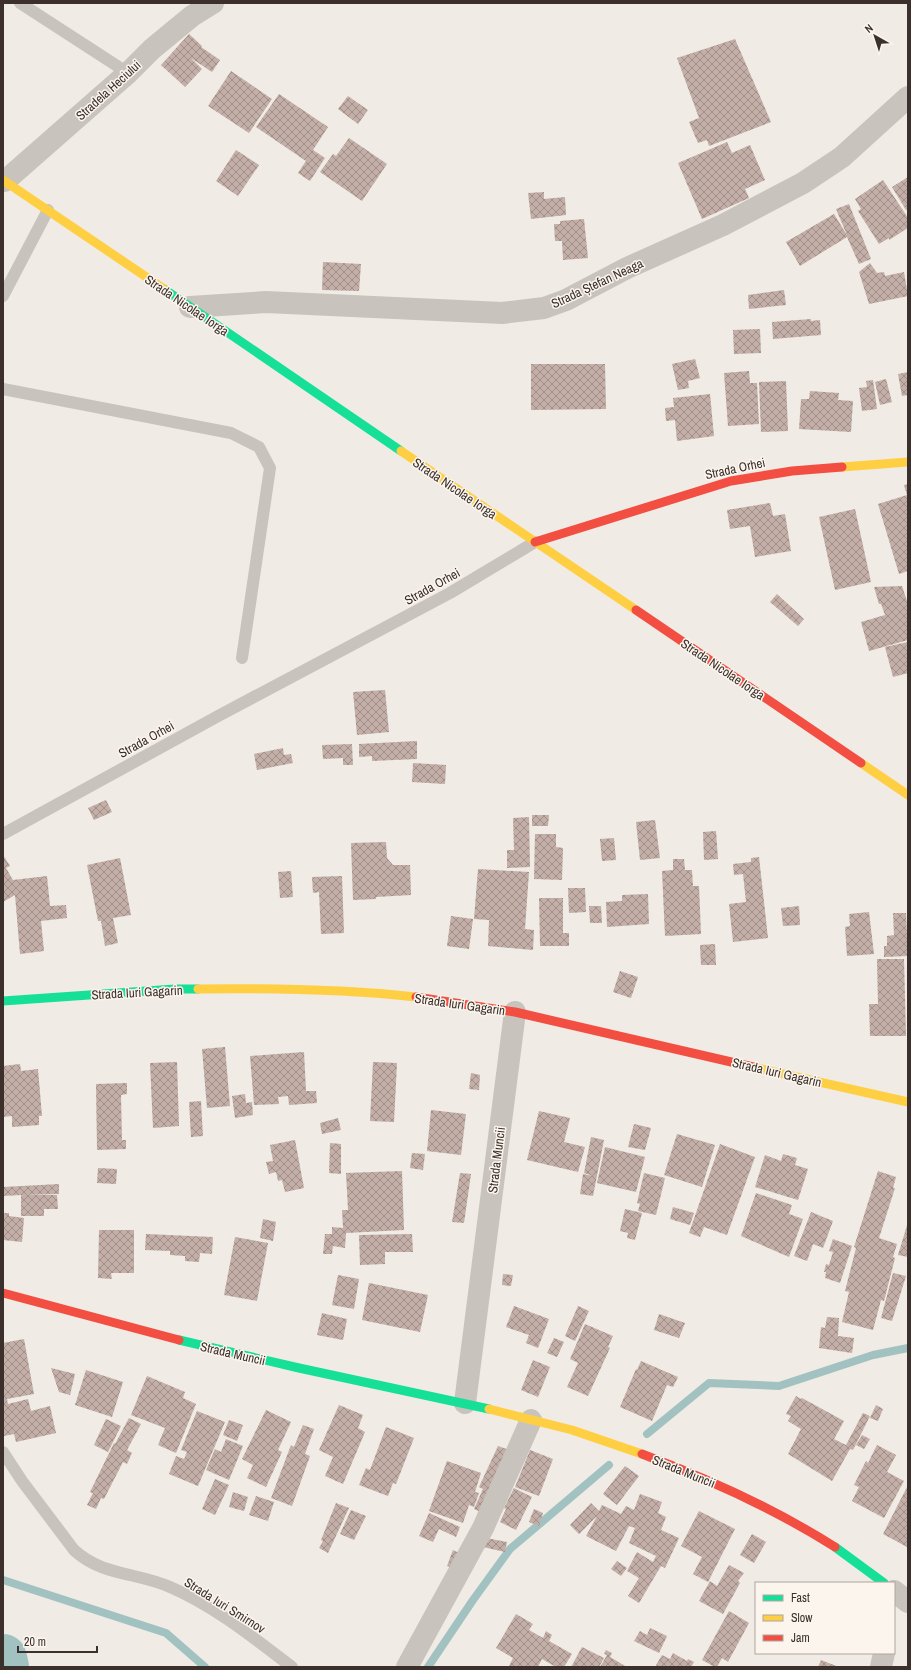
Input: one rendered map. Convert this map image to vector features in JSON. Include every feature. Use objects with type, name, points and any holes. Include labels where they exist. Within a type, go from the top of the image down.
[{"type":"street","name":"Stradela Heciului","points":[[4,180],[128,74],[152,49],[192,16],[213,3]]},
{"type":"street","name":"Strada Ștefan Neaga","points":[[190,307],[266,302],[502,313],[544,308],[566,300],[627,268],[723,225],[803,183],[842,157],[908,97]]},
{"type":"street","name":"Strada Nicolae Iorga","points":[[4,180],[908,795]]},
{"type":"street","name":"Strada Orhei","points":[[535,542],[731,481],[792,471],[908,462]]},
{"type":"street","name":"Strada Iuri Gagarin","points":[[3,1001],[175,989],[269,988],[378,993],[442,1000],[515,1012],[908,1102]]},
{"type":"street","name":"Strada Muncii","points":[[465,1403],[515,1012]]},
{"type":"street","name":"Strada Muncii","points":[[3,1293],[132,1329],[228,1352],[465,1403],[610,1442],[717,1484],[773,1511],[828,1541],[865,1567],[881,1582]]},
{"type":"street","points":[[407,1667],[483,1528],[531,1420]]},
{"type":"street","points":[[881,1667],[884,1654]]},
{"type":"lane","points":[[20,3],[128,74]]},
{"type":"lane","points":[[3,296],[48,210]]},
{"type":"lane","points":[[3,389],[232,433],[259,447],[270,468],[242,658]]},
{"type":"lane","name":"Strada Orhei","points":[[3,834],[220,715],[450,593],[535,542]]},
{"type":"lane","name":"Strada Iuri Smirnov","points":[[3,1452],[22,1481],[74,1550],[82,1557],[93,1564],[112,1572],[169,1586],[210,1608],[292,1667]]},
{"type":"building","points":[[189,34],[202,46],[201,47],[220,60],[212,72],[191,58],[202,69],[185,87],[161,65]]},
{"type":"building","points":[[735,39],[771,122],[709,146],[707,140],[698,143],[689,122],[699,118],[677,58]]},
{"type":"building","points":[[231,71],[272,99],[249,133],[208,106]]},
{"type":"building","points":[[279,94],[328,127],[313,150],[325,158],[310,181],[298,173],[306,161],[256,127]]},
{"type":"building","points":[[348,96],[368,110],[358,124],[338,109]]},
{"type":"building","points":[[349,138],[387,164],[362,201],[320,172],[333,154],[336,156]]},
{"type":"building","points":[[727,142],[732,153],[750,145],[765,180],[745,189],[749,198],[702,219],[678,163]]},
{"type":"building","points":[[236,150],[259,165],[238,196],[216,181]]},
{"type":"building","points":[[908,177],[908,209],[906,210],[892,187]]},
{"type":"building","points":[[883,180],[908,218],[908,228],[889,240],[889,238],[879,244],[858,211],[861,209],[855,199]]},
{"type":"building","points":[[544,192],[544,199],[565,197],[566,215],[531,219],[528,193]]},
{"type":"building","points":[[849,204],[871,259],[859,264],[847,237],[800,266],[786,242],[834,214],[847,235],[836,209]]},
{"type":"building","points":[[584,219],[588,258],[563,260],[562,241],[555,241],[554,224],[560,224],[560,221]]},
{"type":"building","points":[[323,262],[361,264],[359,291],[322,290]]},
{"type":"building","points":[[870,263],[877,273],[884,272],[885,276],[904,272],[908,296],[869,304],[859,272]]},
{"type":"building","points":[[784,290],[786,305],[749,309],[748,295]]},
{"type":"building","points":[[811,319],[811,321],[820,320],[821,335],[773,339],[772,322]]},
{"type":"building","points":[[760,329],[761,353],[734,354],[733,330]]},
{"type":"building","points":[[695,359],[700,378],[688,381],[689,388],[678,390],[672,364]]},
{"type":"building","points":[[531,364],[605,364],[606,409],[531,410]]},
{"type":"building","points":[[749,371],[750,383],[757,383],[759,424],[728,426],[724,373]]},
{"type":"building","points":[[908,372],[908,395],[902,396],[898,374]]},
{"type":"building","points":[[886,379],[892,402],[880,405],[875,382]]},
{"type":"building","points":[[873,380],[877,409],[862,411],[859,388],[867,387],[866,381]]},
{"type":"building","points":[[786,381],[788,431],[761,432],[759,382]]},
{"type":"building","points":[[810,391],[839,393],[838,400],[853,401],[851,432],[799,429],[801,399],[809,399]]},
{"type":"building","points":[[710,394],[714,436],[677,441],[675,420],[666,421],[665,408],[674,407],[673,398]]},
{"type":"building","points":[[908,484],[908,571],[899,574],[878,504],[907,495],[904,485]]},
{"type":"building","points":[[770,503],[773,516],[785,514],[791,551],[755,557],[750,526],[730,529],[727,510]]},
{"type":"building","points":[[855,509],[871,582],[835,590],[819,517]]},
{"type":"building","points":[[902,586],[908,604],[908,640],[869,651],[861,622],[885,615],[881,604],[879,604],[874,587]]},
{"type":"building","points":[[777,594],[804,619],[798,626],[770,602]]},
{"type":"building","points":[[908,642],[908,673],[893,677],[885,647]]},
{"type":"building","points":[[385,690],[389,732],[357,735],[353,692]]},
{"type":"building","points":[[417,741],[417,759],[372,761],[372,756],[359,757],[359,744]]},
{"type":"building","points":[[352,744],[353,765],[343,765],[343,758],[323,759],[322,745]]},
{"type":"building","points":[[283,748],[284,755],[291,754],[293,763],[257,770],[254,754]]},
{"type":"building","points":[[413,763],[446,765],[445,784],[412,782]]},
{"type":"building","points":[[106,800],[112,812],[94,820],[88,808]]},
{"type":"building","points":[[532,815],[549,815],[548,826],[532,826]]},
{"type":"building","points":[[529,817],[530,867],[507,868],[507,850],[514,850],[513,818]]},
{"type":"building","points":[[655,820],[660,858],[640,860],[636,822]]},
{"type":"building","points":[[716,831],[718,859],[704,860],[703,832]]},
{"type":"building","points":[[535,834],[556,834],[556,847],[563,848],[562,880],[534,879]]},
{"type":"building","points":[[614,838],[616,860],[602,861],[600,839]]},
{"type":"building","points":[[386,842],[387,858],[393,865],[410,865],[411,895],[353,900],[351,843]]},
{"type":"building","points":[[3,855],[10,866],[6,868],[13,880],[47,876],[50,906],[66,905],[67,918],[41,921],[44,951],[20,954],[15,895],[3,902]]},
{"type":"building","points":[[759,857],[768,938],[733,942],[729,904],[746,902],[743,874],[734,875],[733,864],[751,862],[751,858]]},
{"type":"building","points":[[120,858],[131,915],[113,918],[118,943],[105,946],[101,921],[98,921],[87,865]]},
{"type":"building","points":[[673,859],[684,859],[685,870],[692,870],[693,886],[699,886],[701,934],[665,936],[662,871],[673,870]]},
{"type":"building","points":[[478,869],[529,872],[525,929],[534,930],[533,950],[488,946],[489,920],[474,919]]},
{"type":"building","points":[[291,871],[293,897],[280,898],[278,872]]},
{"type":"building","points":[[342,876],[344,933],[321,934],[319,892],[313,893],[312,877]]},
{"type":"building","points":[[568,888],[585,888],[586,912],[569,913]]},
{"type":"building","points":[[648,894],[649,924],[607,927],[606,902],[622,901],[622,895]]},
{"type":"building","points":[[539,898],[563,898],[563,933],[569,933],[569,946],[540,946]]},
{"type":"building","points":[[589,906],[601,906],[602,923],[590,923]]},
{"type":"building","points":[[799,906],[800,925],[783,926],[781,908]]},
{"type":"building","points":[[869,912],[874,954],[847,956],[845,927],[850,926],[849,914]]},
{"type":"building","points":[[893,913],[906,913],[908,956],[884,957],[884,946],[887,946],[887,936],[894,935]]},
{"type":"building","points":[[451,916],[473,919],[469,949],[447,946]]},
{"type":"building","points":[[715,944],[716,965],[701,965],[700,945]]},
{"type":"building","points":[[877,959],[904,959],[906,1036],[870,1036],[869,1004],[878,1004]]},
{"type":"building","points":[[620,971],[638,977],[631,998],[613,992]]},
{"type":"building","points":[[225,1047],[230,1106],[207,1108],[202,1049]]},
{"type":"building","points":[[304,1052],[306,1091],[316,1091],[317,1103],[289,1105],[288,1096],[278,1097],[279,1104],[254,1105],[250,1056]]},
{"type":"building","points":[[177,1062],[179,1126],[153,1128],[150,1063]]},
{"type":"building","points":[[373,1062],[397,1063],[394,1122],[370,1121]]},
{"type":"building","points":[[20,1064],[21,1071],[38,1069],[42,1116],[39,1116],[39,1125],[12,1127],[12,1116],[3,1117],[3,1066]]},
{"type":"building","points":[[471,1073],[480,1075],[479,1090],[469,1089]]},
{"type":"building","points":[[127,1083],[127,1094],[121,1095],[122,1140],[126,1140],[126,1149],[97,1150],[96,1084]]},
{"type":"building","points":[[245,1094],[246,1103],[252,1102],[253,1115],[235,1118],[232,1096]]},
{"type":"building","points":[[201,1101],[203,1136],[191,1137],[189,1102]]},
{"type":"building","points":[[431,1110],[466,1114],[461,1155],[427,1151]]},
{"type":"building","points":[[539,1111],[570,1118],[564,1142],[585,1147],[578,1172],[527,1160]]},
{"type":"building","points":[[338,1118],[341,1130],[322,1134],[320,1123]]},
{"type":"building","points":[[634,1124],[651,1128],[645,1150],[628,1147]]},
{"type":"building","points":[[677,1134],[715,1145],[702,1187],[664,1175]]},
{"type":"building","points":[[591,1137],[604,1140],[593,1196],[580,1194],[583,1174],[593,1176],[584,1173]]},
{"type":"building","points":[[295,1140],[304,1188],[285,1192],[282,1180],[278,1181],[276,1172],[269,1174],[266,1162],[273,1161],[270,1145]]},
{"type":"building","points":[[330,1143],[341,1144],[341,1174],[329,1173]]},
{"type":"building","points":[[720,1144],[755,1157],[727,1235],[704,1227],[700,1237],[689,1233]]},
{"type":"building","points":[[605,1147],[645,1157],[636,1192],[597,1183]]},
{"type":"building","points":[[412,1153],[425,1154],[423,1170],[410,1168]]},
{"type":"building","points":[[783,1154],[797,1158],[795,1165],[808,1169],[798,1200],[755,1187],[765,1155],[781,1161]]},
{"type":"building","points":[[98,1168],[117,1169],[116,1184],[97,1183]]},
{"type":"building","points":[[402,1171],[404,1230],[346,1233],[345,1248],[333,1246],[332,1254],[323,1254],[325,1234],[332,1234],[332,1227],[343,1228],[342,1210],[348,1210],[346,1173]]},
{"type":"building","points":[[878,1171],[896,1177],[893,1188],[895,1188],[879,1238],[897,1244],[884,1301],[881,1300],[873,1330],[842,1322],[849,1292],[845,1291],[856,1248],[854,1247]]},
{"type":"building","points":[[460,1173],[471,1174],[464,1223],[452,1222]]},
{"type":"building","points":[[644,1173],[665,1178],[656,1215],[638,1211],[640,1204],[637,1203]]},
{"type":"building","points":[[59,1184],[59,1194],[24,1195],[57,1195],[58,1209],[44,1209],[44,1216],[21,1216],[21,1195],[3,1196],[3,1187]]},
{"type":"building","points":[[756,1193],[792,1205],[789,1214],[803,1219],[789,1257],[741,1236]]},
{"type":"building","points":[[673,1207],[694,1213],[690,1225],[670,1219]]},
{"type":"building","points":[[625,1209],[642,1213],[635,1240],[627,1238],[628,1233],[620,1231]]},
{"type":"building","points":[[811,1212],[833,1221],[823,1248],[813,1244],[807,1261],[794,1256]]},
{"type":"building","points":[[3,1213],[9,1213],[9,1216],[24,1218],[22,1242],[3,1240]]},
{"type":"building","points":[[263,1219],[276,1222],[273,1241],[260,1238]]},
{"type":"building","points":[[908,1222],[908,1257],[898,1255]]},
{"type":"building","points":[[99,1230],[134,1230],[134,1273],[111,1273],[112,1279],[98,1278]]},
{"type":"building","points":[[146,1234],[213,1237],[212,1254],[200,1253],[199,1262],[185,1261],[185,1256],[170,1255],[170,1251],[145,1250]]},
{"type":"building","points":[[412,1234],[413,1252],[385,1252],[385,1264],[360,1265],[359,1235]]},
{"type":"building","points":[[235,1237],[268,1243],[257,1301],[224,1295]]},
{"type":"building","points":[[833,1239],[852,1246],[840,1283],[825,1278],[826,1272],[824,1272],[826,1264],[829,1265],[833,1252],[829,1251]]},
{"type":"building","points":[[893,1273],[906,1276],[892,1321],[881,1318]]},
{"type":"building","points":[[503,1274],[513,1275],[511,1286],[502,1285]]},
{"type":"building","points":[[338,1275],[359,1279],[354,1309],[332,1305]]},
{"type":"building","points":[[369,1283],[428,1295],[420,1332],[362,1320]]},
{"type":"building","points":[[514,1306],[549,1319],[538,1348],[526,1343],[529,1335],[506,1327]]},
{"type":"building","points":[[578,1306],[589,1311],[575,1341],[565,1336]]},
{"type":"building","points":[[322,1313],[347,1319],[343,1340],[317,1335]]},
{"type":"building","points":[[659,1314],[685,1323],[679,1338],[654,1330]]},
{"type":"building","points":[[827,1317],[839,1318],[838,1336],[854,1338],[852,1353],[819,1348],[821,1327],[825,1328]]},
{"type":"building","points":[[585,1324],[613,1336],[608,1347],[610,1348],[588,1396],[567,1387],[578,1363],[570,1359]]},
{"type":"building","points":[[554,1338],[564,1342],[557,1357],[547,1353]]},
{"type":"building","points":[[24,1339],[34,1394],[7,1399],[8,1404],[28,1399],[31,1411],[50,1406],[56,1433],[16,1442],[14,1434],[4,1436],[3,1430],[3,1343]]},
{"type":"building","points":[[533,1360],[550,1367],[538,1397],[521,1390]]},
{"type":"building","points":[[641,1361],[678,1377],[673,1387],[667,1385],[652,1421],[620,1407],[636,1369],[637,1370]]},
{"type":"building","points":[[51,1368],[75,1374],[70,1395],[59,1392]]},
{"type":"building","points":[[86,1370],[123,1382],[112,1417],[75,1405]]},
{"type":"building","points":[[147,1376],[185,1392],[183,1398],[196,1404],[176,1453],[158,1445],[165,1428],[131,1415]]},
{"type":"building","points":[[796,1396],[844,1421],[834,1439],[846,1445],[863,1413],[870,1416],[853,1450],[850,1449],[832,1481],[788,1454],[801,1429],[788,1421],[791,1416],[786,1414]]},
{"type":"building","points":[[339,1405],[363,1415],[358,1428],[365,1432],[343,1484],[325,1476],[333,1457],[319,1450]]},
{"type":"building","points":[[876,1405],[883,1409],[878,1421],[870,1418]]},
{"type":"building","points":[[266,1410],[291,1422],[278,1450],[282,1452],[266,1487],[247,1478],[253,1465],[242,1459]]},
{"type":"building","points":[[197,1411],[225,1422],[198,1486],[169,1474],[176,1456],[184,1459],[187,1452],[181,1450]]},
{"type":"building","points":[[129,1418],[141,1424],[127,1450],[132,1453],[127,1464],[123,1462],[104,1499],[101,1498],[96,1509],[87,1505],[93,1493],[90,1492],[114,1443],[115,1444]]},
{"type":"building","points":[[106,1419],[121,1426],[108,1452],[94,1445]]},
{"type":"building","points":[[229,1420],[243,1425],[237,1441],[223,1435]]},
{"type":"building","points":[[303,1425],[314,1429],[305,1454],[310,1456],[292,1506],[271,1498],[291,1445],[294,1447]]},
{"type":"building","points":[[386,1427],[414,1438],[396,1484],[393,1483],[388,1496],[359,1485],[366,1468],[370,1470]]},
{"type":"building","points":[[862,1435],[870,1439],[864,1449],[856,1445]]},
{"type":"building","points":[[226,1439],[243,1446],[229,1480],[206,1470],[215,1449],[221,1452]]},
{"type":"building","points":[[877,1445],[896,1455],[887,1472],[904,1481],[884,1518],[852,1501],[859,1487],[854,1485],[866,1461],[868,1463]]},
{"type":"building","points":[[498,1446],[512,1451],[485,1514],[474,1509],[483,1489],[479,1487]]},
{"type":"building","points":[[530,1450],[553,1459],[539,1496],[515,1487]]},
{"type":"building","points":[[447,1461],[481,1473],[475,1492],[479,1493],[474,1507],[469,1505],[463,1523],[429,1511]]},
{"type":"building","points":[[625,1466],[639,1476],[617,1505],[603,1494]]},
{"type":"building","points":[[215,1479],[229,1485],[215,1515],[202,1509]]},
{"type":"building","points":[[908,1485],[908,1545],[907,1547],[883,1534]]},
{"type":"building","points":[[514,1488],[532,1497],[516,1530],[500,1522],[506,1509],[504,1508]]},
{"type":"building","points":[[233,1492],[248,1497],[244,1511],[229,1507]]},
{"type":"building","points":[[640,1494],[662,1502],[658,1513],[666,1517],[661,1530],[679,1538],[665,1568],[661,1566],[639,1603],[628,1596],[639,1578],[627,1571],[637,1552],[653,1562],[656,1556],[629,1543],[635,1528],[629,1526],[616,1551],[586,1536],[597,1516],[579,1534],[570,1525],[591,1503],[599,1511],[602,1505],[621,1514],[626,1506],[634,1510]]},
{"type":"building","points":[[256,1496],[274,1502],[268,1521],[249,1515]]},
{"type":"building","points":[[336,1503],[349,1508],[328,1553],[319,1548],[323,1541],[321,1540]]},
{"type":"building","points":[[534,1509],[543,1513],[539,1526],[529,1522]]},
{"type":"building","points":[[351,1510],[366,1516],[354,1540],[340,1534]]},
{"type":"building","points":[[699,1511],[735,1529],[708,1582],[693,1574],[702,1557],[681,1546]]},
{"type":"building","points":[[429,1513],[460,1527],[456,1537],[439,1529],[433,1542],[419,1536]]},
{"type":"building","points":[[752,1534],[766,1542],[754,1563],[740,1555]]},
{"type":"building","points":[[486,1538],[507,1542],[505,1552],[483,1547]]},
{"type":"building","points":[[453,1550],[461,1554],[455,1570],[447,1566]]},
{"type":"building","points":[[617,1561],[627,1568],[621,1576],[611,1569]]},
{"type":"building","points":[[729,1565],[744,1573],[738,1581],[740,1583],[723,1614],[699,1601],[710,1581],[717,1586]]},
{"type":"building","points":[[729,1611],[749,1623],[728,1662],[722,1658],[717,1667],[715,1667],[702,1660]]},
{"type":"building","points":[[516,1614],[533,1624],[529,1630],[543,1638],[546,1631],[552,1635],[549,1641],[572,1654],[564,1667],[556,1667],[542,1659],[538,1667],[509,1666],[513,1658],[496,1648]]},
{"type":"building","points":[[650,1628],[667,1636],[659,1653],[634,1641],[640,1631],[647,1635]]},
{"type":"building","points":[[582,1647],[604,1658],[599,1667],[571,1667]]},
{"type":"building","points":[[606,1650],[612,1653],[610,1657],[627,1667],[600,1667],[607,1655],[604,1654]]},
{"type":"building","points":[[673,1653],[687,1661],[688,1659],[694,1662],[691,1667],[655,1667],[662,1655],[670,1659]]},
{"type":"building","points":[[821,1660],[839,1667],[818,1667]]},
{"type":"waterway","points":[[647,1434],[709,1383],[779,1386],[873,1355],[908,1348]]},
{"type":"waterway","points":[[428,1667],[473,1600],[510,1549],[609,1465]]},
{"type":"waterway","points":[[3,1580],[166,1633],[205,1667]]},
{"type":"waterway","points":[[3,1658],[5,1667]]},
{"type":"traffic: fast","points":[[164,289],[401,451]]},
{"type":"traffic: fast","points":[[3,1001],[175,989],[198,989]]},
{"type":"traffic: fast","points":[[179,1340],[299,1368],[489,1409]]},
{"type":"traffic: fast","points":[[835,1547],[883,1582]]},
{"type":"traffic: slow","points":[[3,180],[164,289]]},
{"type":"traffic: slow","points":[[401,451],[636,610]]},
{"type":"traffic: slow","points":[[842,467],[908,462]]},
{"type":"traffic: slow","points":[[861,763],[908,795]]},
{"type":"traffic: slow","points":[[198,989],[362,992],[416,997]]},
{"type":"traffic: slow","points":[[753,1067],[908,1102]]},
{"type":"traffic: slow","points":[[489,1409],[572,1430],[642,1454]]},
{"type":"traffic: jam","points":[[535,542],[731,481],[792,471],[842,467]]},
{"type":"traffic: jam","points":[[636,610],[861,763]]},
{"type":"traffic: jam","points":[[416,997],[515,1012],[753,1067]]},
{"type":"traffic: jam","points":[[3,1293],[179,1340]]},
{"type":"traffic: jam","points":[[642,1454],[717,1484],[765,1507],[835,1547]]}]
